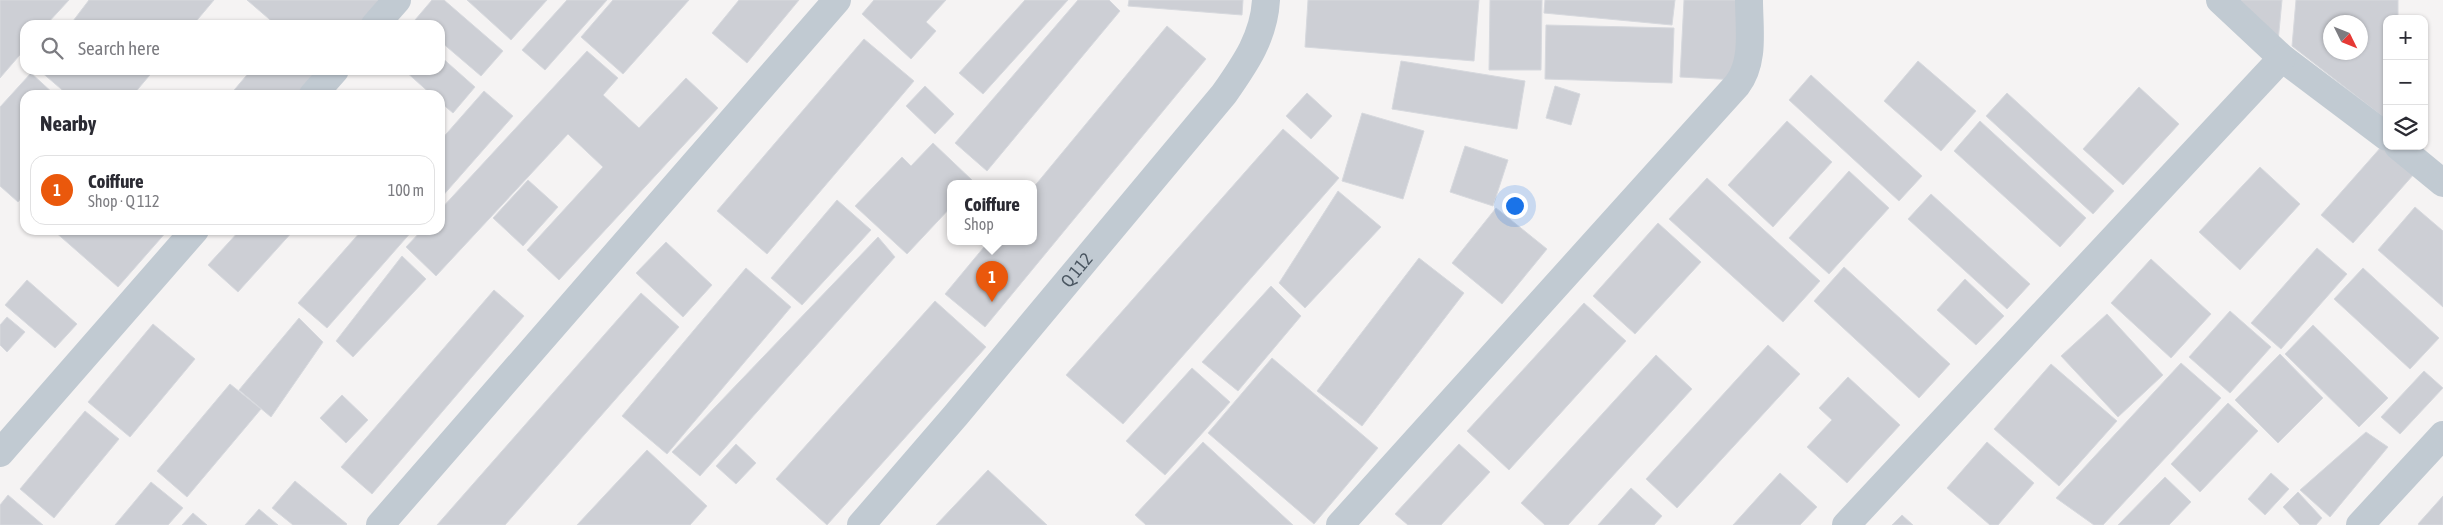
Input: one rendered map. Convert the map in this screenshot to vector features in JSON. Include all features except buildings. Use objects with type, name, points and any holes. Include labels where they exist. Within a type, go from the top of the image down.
[{"type":"street","points":[[379,20],[396,0]]},
{"type":"street","points":[[380,525],[837,0]]},
{"type":"street","name":"Q 112","points":[[861,525],[956,415],[1224,94],[1246,62],[1258,40],[1266,0]]},
{"type":"street","points":[[1340,525],[1745,76],[1748,62],[1749,0]]},
{"type":"street","points":[[2220,0],[2282,58],[2383,134]]},
{"type":"street","points":[[1846,525],[2282,58]]},
{"type":"street","points":[[318,90],[331,75]]},
{"type":"street","points":[[2403,150],[2443,183]]},
{"type":"street","points":[[0,453],[191,235]]},
{"type":"street","points":[[2360,525],[2443,435]]},
{"type":"place","name":"Coiffure","points":[[992,302]]}]
